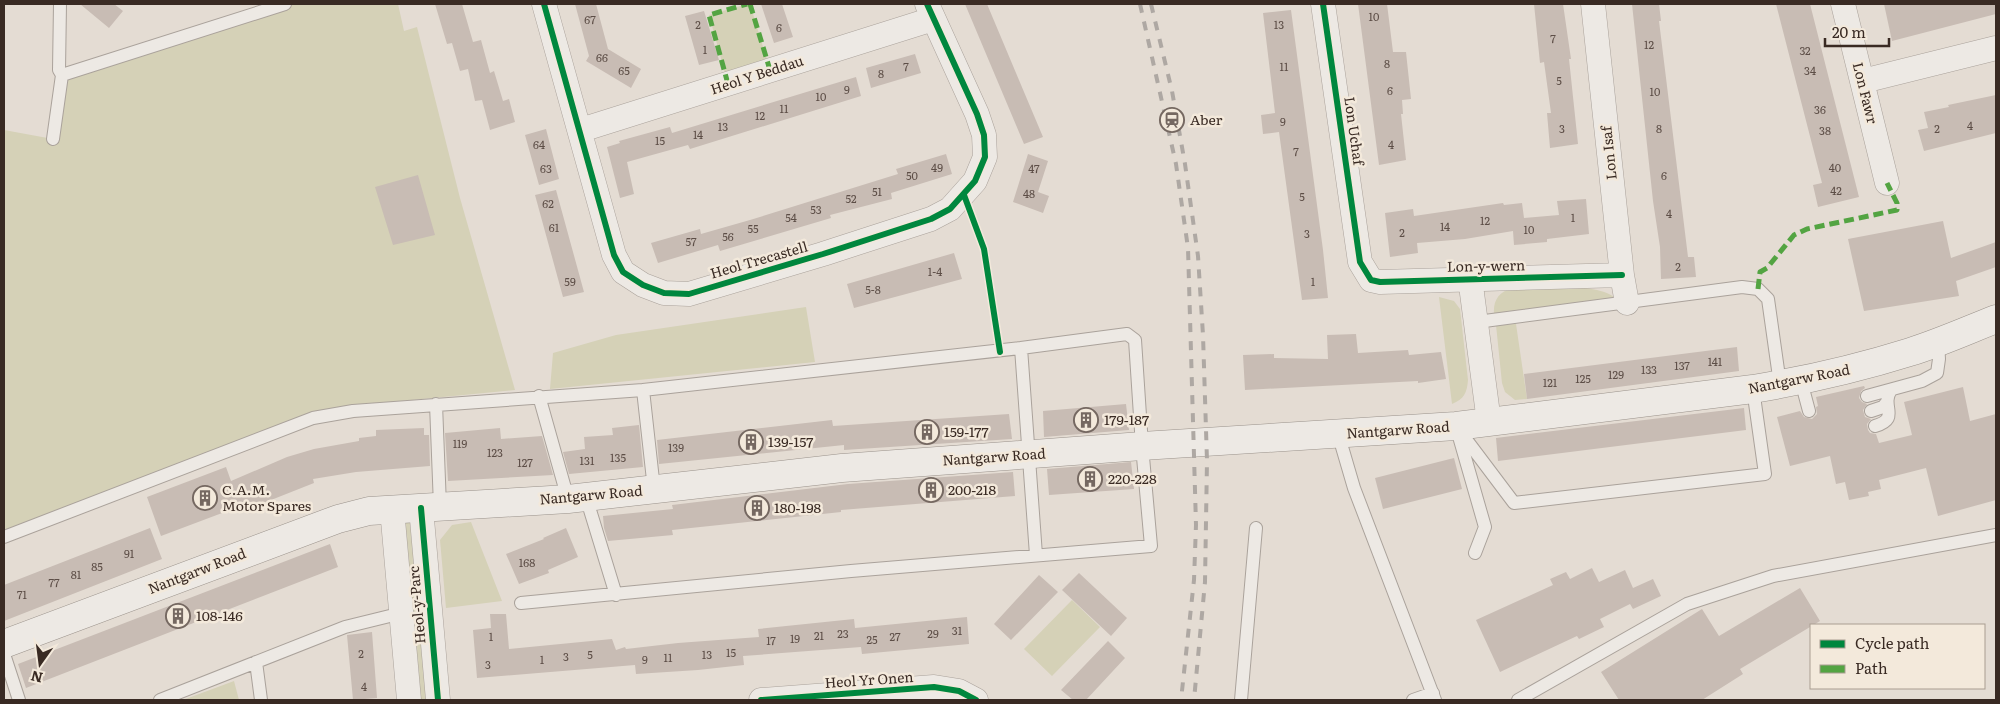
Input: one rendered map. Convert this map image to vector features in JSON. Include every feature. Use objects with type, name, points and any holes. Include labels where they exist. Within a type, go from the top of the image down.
[{"type":"main road","name":"Nantgarw Road","points":[[5,643],[338,519],[368,511],[577,498],[842,468],[1456,426],[1753,389],[1803,397],[1865,366],[1938,342],[1996,319]]},
{"type":"street","name":"Heol Trecastell","points":[[544,4],[581,130],[614,255],[623,272],[643,285],[664,292],[689,294],[931,219],[950,209],[975,181],[985,157],[984,135],[977,114],[930,11]]},
{"type":"street","name":"Lon Uchaf","points":[[1324,4],[1360,262]]},
{"type":"street","name":"Lon Isaf","points":[[1593,4],[1622,275],[1627,303]]},
{"type":"street","name":"Lon Fawr","points":[[1843,4],[1887,183]]},
{"type":"street","name":"Heol Y Beddau","points":[[581,130],[930,11]]},
{"type":"street","points":[[1863,81],[1996,48]]},
{"type":"street","name":"Lon-y-wern","points":[[1360,262],[1371,280],[1380,282],[1622,275]]},
{"type":"street","points":[[1470,278],[1489,422]]},
{"type":"street","name":"Heol-y-Parc","points":[[431,507],[438,700]]},
{"type":"street","name":"Heol-y-Parc","points":[[392,509],[410,700]]},
{"type":"street","name":"Heol Yr Onen","points":[[761,700],[934,687],[959,690],[976,700]]},
{"type":"lane","points":[[53,139],[62,75],[59,70],[60,4]]},
{"type":"lane","points":[[62,75],[285,4]]},
{"type":"lane","points":[[1477,322],[1742,287],[1758,289],[1768,299],[1803,397]]},
{"type":"lane","points":[[4,537],[313,418],[353,411],[539,396],[643,390],[1021,348],[1126,334],[1135,340],[1151,546],[851,571],[521,603]]},
{"type":"lane","points":[[1867,396],[1889,396],[1922,382],[1937,373],[1939,359],[1938,342]]},
{"type":"lane","points":[[1021,348],[1036,555]]},
{"type":"lane","points":[[1456,426],[1514,503],[1765,474],[1753,389]]},
{"type":"lane","points":[[643,390],[654,489]]},
{"type":"lane","points":[[539,396],[616,595]]},
{"type":"lane","points":[[1871,411],[1883,406],[1889,396]]},
{"type":"lane","points":[[1874,426],[1885,423],[1888,418],[1889,396]]},
{"type":"lane","points":[[431,507],[436,404]]},
{"type":"lane","points":[[1456,426],[1484,527],[1475,553]]},
{"type":"lane","points":[[1340,434],[1354,488],[1434,697],[1413,700]]},
{"type":"lane","points":[[1241,700],[1256,528]]},
{"type":"lane","points":[[1518,700],[1687,604],[1773,576],[1996,535]]},
{"type":"lane","points":[[160,700],[345,627],[402,612]]},
{"type":"lane","points":[[5,643],[19,700]]},
{"type":"lane","points":[[256,662],[261,700]]},
{"type":"shaded area","points":[[398,4],[404,31],[417,27],[460,198],[515,390],[350,406],[136,480],[4,530],[4,130],[53,139],[62,75],[280,5]]},
{"type":"shaded area","points":[[750,4],[770,70],[728,84],[709,15]]},
{"type":"shaded area","points":[[1512,288],[1583,288],[1609,294],[1618,300],[1494,314],[1496,301],[1500,294]]},
{"type":"shaded area","points":[[1439,297],[1454,301],[1460,309],[1468,380],[1464,395],[1452,404]]},
{"type":"shaded area","points":[[806,307],[815,362],[550,389],[553,353],[616,335]]},
{"type":"shaded area","points":[[1516,324],[1527,399],[1515,400],[1505,392],[1502,383],[1496,325]]},
{"type":"shaded area","points":[[421,508],[438,700],[409,700],[392,509]]},
{"type":"shaded area","points":[[471,522],[502,601],[446,608],[440,540],[452,525]]},
{"type":"shaded area","points":[[1072,600],[1100,627],[1052,676],[1024,649]]},
{"type":"shaded area","points":[[234,681],[239,700],[183,700]]},
{"type":"building","points":[[80,4],[114,4],[123,11],[109,28]]},
{"type":"building","points":[[435,4],[462,4],[473,42],[481,40],[490,73],[494,71],[503,101],[509,99],[515,122],[490,130],[482,100],[475,101],[468,69],[460,71],[452,43],[447,44]]},
{"type":"building","points":[[575,4],[596,4],[608,49],[641,69],[631,88],[586,61],[589,56]]},
{"type":"building","points":[[761,4],[782,4],[793,37],[774,43]]},
{"type":"building","points":[[965,4],[987,4],[1043,137],[1024,144]]},
{"type":"building","points":[[1358,4],[1387,4],[1393,52],[1406,52],[1411,99],[1402,100],[1403,114],[1401,114],[1406,160],[1379,165]]},
{"type":"building","points":[[1534,4],[1563,4],[1571,59],[1569,59],[1578,144],[1550,148],[1547,113],[1551,113],[1544,62],[1540,63]]},
{"type":"building","points":[[1632,4],[1659,4],[1661,21],[1659,21],[1688,257],[1694,257],[1696,277],[1661,279],[1660,247],[1653,201]]},
{"type":"building","points":[[1776,4],[1810,4],[1859,197],[1818,207],[1813,185],[1822,183]]},
{"type":"building","points":[[1884,4],[1996,4],[1996,14],[1892,41]]},
{"type":"building","points":[[1291,10],[1328,298],[1302,300],[1279,132],[1263,134],[1261,115],[1275,113],[1263,13]]},
{"type":"building","points":[[704,11],[719,60],[699,65],[685,16]]},
{"type":"building","points":[[915,54],[921,73],[871,88],[866,68]]},
{"type":"building","points":[[856,77],[861,96],[690,149],[688,145],[627,162],[634,194],[620,198],[607,147],[620,143],[619,141],[670,127],[672,133]]},
{"type":"building","points":[[1996,95],[1996,133],[1924,151],[1918,130],[1928,128],[1924,112]]},
{"type":"building","points":[[546,129],[559,179],[539,185],[525,135]]},
{"type":"building","points":[[946,154],[952,174],[891,193],[892,199],[830,215],[831,218],[720,251],[718,245],[658,263],[651,243],[700,229],[701,234],[750,220],[898,174],[896,169]]},
{"type":"building","points":[[1028,154],[1048,161],[1038,192],[1049,196],[1043,213],[1013,202]]},
{"type":"building","points":[[418,175],[435,235],[393,245],[375,187]]},
{"type":"building","points":[[556,190],[584,292],[563,297],[535,195]]},
{"type":"building","points":[[1586,199],[1589,234],[1547,239],[1547,242],[1514,245],[1513,231],[1465,239],[1417,243],[1418,253],[1390,257],[1385,213],[1413,209],[1414,216],[1503,203],[1504,205],[1522,203],[1524,218],[1559,215],[1557,201]]},
{"type":"building","points":[[1943,221],[1951,258],[1996,242],[1996,267],[1956,281],[1959,296],[1864,311],[1848,239]]},
{"type":"building","points":[[954,253],[962,279],[854,308],[847,284]]},
{"type":"building","points":[[1356,334],[1358,353],[1408,350],[1409,355],[1441,352],[1446,379],[1418,383],[1418,381],[1245,390],[1243,355],[1274,354],[1274,358],[1328,359],[1327,335]]},
{"type":"building","points":[[1737,347],[1739,371],[1527,399],[1524,374]]},
{"type":"building","points":[[1864,386],[1865,388],[1861,391],[1859,398],[1867,404],[1863,410],[1865,417],[1871,419],[1867,424],[1868,430],[1870,433],[1876,434],[1879,443],[1912,435],[1904,402],[1963,387],[1970,421],[1996,414],[1996,500],[1938,516],[1926,468],[1879,480],[1881,489],[1868,492],[1869,496],[1849,500],[1845,482],[1836,484],[1830,456],[1790,466],[1777,417],[1800,411],[1804,417],[1812,419],[1817,414],[1816,397]]},
{"type":"building","name":"179-187","points":[[1126,404],[1129,430],[1044,437],[1043,411]]},
{"type":"building","points":[[1744,408],[1746,430],[1498,461],[1496,438]]},
{"type":"building","points":[[1009,414],[1012,439],[844,450],[844,445],[659,464],[657,440],[832,420],[833,426]]},
{"type":"building","points":[[639,425],[643,467],[569,474],[563,452],[585,449],[584,437],[613,435],[612,428]]},
{"type":"building","points":[[424,428],[424,435],[429,435],[430,466],[356,472],[313,479],[314,483],[248,509],[246,504],[161,536],[147,497],[226,467],[231,481],[287,457],[314,449],[359,441],[359,438],[376,436],[376,430]]},
{"type":"building","points":[[500,428],[501,439],[542,436],[553,475],[448,481],[445,433]]},
{"type":"building","points":[[1454,458],[1462,489],[1383,509],[1375,478]]},
{"type":"building","name":"220-228","points":[[1131,462],[1134,489],[1049,495],[1047,469]]},
{"type":"building","points":[[1013,472],[1015,496],[841,510],[841,512],[672,530],[673,535],[608,541],[604,528],[603,516],[673,509],[672,505],[848,484]]},
{"type":"building","points":[[150,528],[162,559],[4,621],[4,585]]},
{"type":"building","points":[[566,528],[578,557],[548,570],[549,573],[519,584],[506,554]]},
{"type":"building","name":"108-146","points":[[330,544],[338,567],[26,688],[18,664]]},
{"type":"building","points":[[1592,568],[1599,582],[1625,570],[1633,588],[1653,579],[1661,596],[1633,609],[1630,604],[1600,619],[1604,627],[1579,639],[1577,636],[1500,672],[1476,620],[1553,585],[1550,579],[1566,572],[1570,579]]},
{"type":"building","points":[[1079,573],[1127,618],[1111,636],[1062,590]]},
{"type":"building","points":[[1039,575],[1058,592],[1011,640],[994,624]]},
{"type":"building","points":[[1800,588],[1820,621],[1810,624],[1810,627],[1740,669],[1743,674],[1702,700],[1619,700],[1601,672],[1702,609],[1719,636]]},
{"type":"building","points":[[490,614],[506,614],[509,649],[612,639],[616,650],[625,647],[626,649],[759,637],[758,629],[854,619],[855,628],[967,617],[969,644],[862,654],[861,647],[743,656],[744,665],[698,670],[636,674],[635,665],[477,678],[473,630],[491,628]]},
{"type":"building","points":[[372,632],[377,698],[353,700],[347,635]]},
{"type":"building","points":[[1108,641],[1125,658],[1086,700],[1073,700],[1061,690]]},
{"type":"railway","points":[[1140,4],[1176,164],[1188,248],[1196,525],[1194,580],[1181,700]]},
{"type":"railway","points":[[1151,4],[1172,91],[1185,164],[1198,256],[1203,335],[1207,461],[1205,582],[1194,700]]},
{"type":"marked path","points":[[728,84],[709,15],[747,4]]},
{"type":"marked path","points":[[750,4],[770,70]]},
{"type":"marked path","points":[[1758,289],[1760,272],[1767,268],[1794,235],[1807,229],[1897,210],[1897,203],[1887,183]]},
{"type":"cycle path","points":[[544,4],[614,255],[623,272],[643,285],[664,293],[689,294],[931,219],[950,209],[975,181],[985,157],[984,135],[977,114],[927,4]]},
{"type":"cycle path","points":[[1323,4],[1360,262],[1371,280],[1380,282],[1622,275]]},
{"type":"cycle path","points":[[964,195],[984,249],[1000,352]]},
{"type":"cycle path","points":[[421,508],[438,700]]},
{"type":"cycle path","points":[[761,700],[934,687],[959,691],[976,700]]},
{"type":"place","name":"Aber","points":[[1172,120]]},
{"type":"place","name":"179-187","points":[[1086,420]]},
{"type":"place","name":"159-177","points":[[927,432]]},
{"type":"place","name":"139-157","points":[[751,442]]},
{"type":"place","name":"220-228","points":[[1090,479]]},
{"type":"place","name":"200-218","points":[[931,490]]},
{"type":"place","name":"C.A.M. Motor Spares","points":[[205,498]]},
{"type":"place","name":"180-198","points":[[757,508]]},
{"type":"place","name":"108-146","points":[[178,616]]}]
